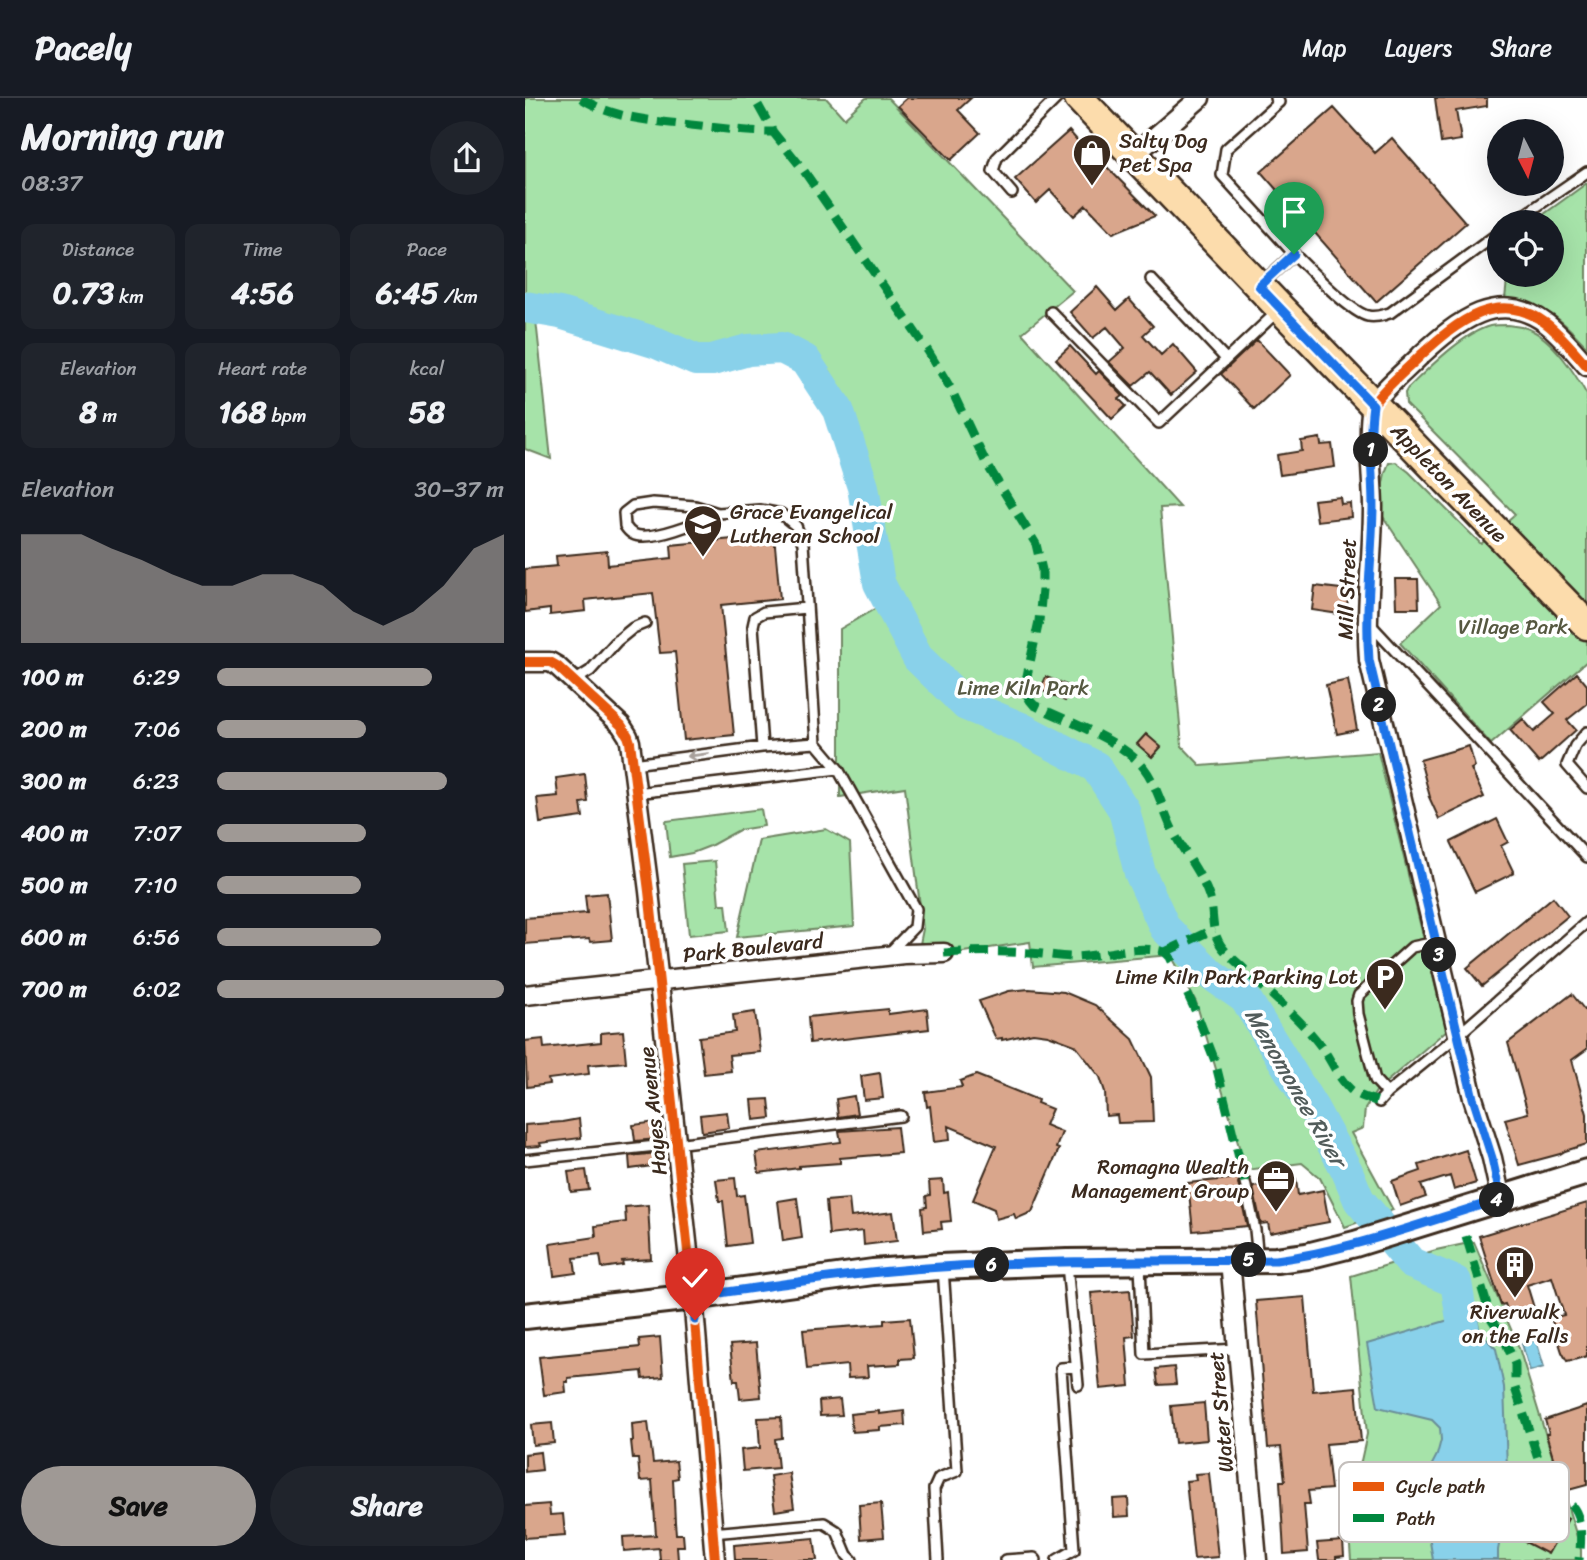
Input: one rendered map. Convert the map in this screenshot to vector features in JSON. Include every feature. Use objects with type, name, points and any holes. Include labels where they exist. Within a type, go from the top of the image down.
[{"type":"main road","name":"Appleton Avenue","points":[[1079,98],[1587,625]]},
{"type":"main road","points":[[525,1316],[693,1297],[873,1272],[1067,1262],[1276,1260],[1307,1256],[1355,1244],[1587,1172]]},
{"type":"street","points":[[1135,155],[1200,98]]},
{"type":"street","points":[[1373,405],[1388,387],[1440,338],[1478,313],[1501,307],[1522,311],[1545,323],[1587,366]]},
{"type":"street","name":"Mill Street","points":[[1373,405],[1373,507],[1368,622],[1371,675],[1457,1035],[1501,1199]]},
{"type":"street","name":"Hayes Avenue","points":[[525,662],[550,662],[557,666],[626,730],[630,742],[693,1297],[715,1560]]},
{"type":"street","name":"Park Boulevard","points":[[525,995],[886,956],[944,953]]},
{"type":"street","name":"Water Street","points":[[1230,1260],[1257,1560]]},
{"type":"lane","points":[[1012,193],[993,171],[997,158],[1057,98]]},
{"type":"lane","points":[[1275,98],[1279,102],[1226,149],[1222,175],[1294,254],[1353,310],[1366,316],[1378,317],[1390,313],[1487,242]]},
{"type":"lane","points":[[1532,210],[1587,172]]},
{"type":"lane","points":[[1259,286],[1294,254]]},
{"type":"lane","points":[[1151,279],[1226,359]]},
{"type":"lane","points":[[1051,312],[1159,423],[1280,308]]},
{"type":"lane","points":[[719,513],[695,506],[653,503],[633,506],[624,513],[625,526],[633,534],[650,537],[719,513],[760,510],[782,514],[796,526],[803,543],[815,743],[838,769],[916,909],[914,927],[886,956]]},
{"type":"lane","points":[[762,747],[753,626],[755,617],[764,612],[806,608]]},
{"type":"lane","points":[[1368,622],[1587,857]]},
{"type":"lane","points":[[574,681],[590,671],[617,641],[633,628],[645,623]]},
{"type":"lane","points":[[1587,732],[1575,746],[1567,765],[1587,788]]},
{"type":"lane","points":[[633,764],[762,747],[815,743]]},
{"type":"lane","points":[[636,793],[838,769]]},
{"type":"lane","points":[[1379,1102],[1587,922]]},
{"type":"lane","points":[[1387,1093],[1375,1080],[1358,1014],[1359,995],[1412,947],[1436,942]]},
{"type":"lane","points":[[525,1160],[901,1116]]},
{"type":"lane","points":[[1245,1182],[1258,1260]]},
{"type":"lane","points":[[1067,1262],[1078,1385]]},
{"type":"lane","points":[[1139,1262],[1144,1354],[1238,1349]]},
{"type":"lane","points":[[938,1560],[934,1489],[939,1478],[957,1471],[943,1267]]},
{"type":"lane","points":[[1057,1560],[1074,1550],[1061,1368],[1076,1367]]},
{"type":"lane","points":[[712,1533],[824,1523],[837,1531],[847,1555],[852,1560]]},
{"type":"lane","points":[[1005,1560],[1036,1560]]},
{"type":"green space","name":"Lime Kiln Park","points":[[525,98],[826,98],[844,118],[866,98],[888,98],[1073,291],[1022,333],[1180,507],[1160,508],[1182,746],[1201,766],[1378,752],[1448,1029],[1377,1090],[1365,1109],[1363,1128],[1351,1133],[1393,1210],[1345,1227],[1320,1178],[1302,1163],[1246,1170],[1196,1002],[1171,955],[1033,967],[1030,942],[917,959],[923,929],[905,787],[840,797],[840,629],[900,594],[884,563],[870,489],[848,408],[830,371],[810,351],[781,337],[761,339],[724,349],[698,349],[664,339],[614,316],[535,300],[551,459],[525,449]]},
{"type":"green space","points":[[1587,183],[1587,347],[1551,314],[1532,305],[1505,299],[1506,287],[1564,287],[1564,210],[1550,210]]},
{"type":"green space","name":"Village Park","points":[[1507,325],[1529,329],[1547,340],[1570,367],[1587,395],[1587,661],[1491,744],[1400,643],[1441,604],[1382,515],[1381,493],[1389,463],[1396,462],[1481,544],[1515,514],[1406,404],[1405,393],[1436,362],[1469,336],[1490,326]]},
{"type":"green space","points":[[761,809],[764,826],[739,830],[710,846],[670,857],[666,821]]},
{"type":"green space","points":[[826,829],[850,843],[854,926],[737,937],[759,840]]},
{"type":"green space","points":[[715,861],[719,904],[726,904],[729,931],[689,935],[682,864]]},
{"type":"green space","points":[[1474,1242],[1519,1348],[1554,1462],[1361,1462],[1367,1434],[1351,1276],[1436,1250]]},
{"type":"green space","points":[[1569,1511],[1581,1550],[1581,1560],[1351,1560],[1350,1542],[1569,1542]]},
{"type":"water","points":[[1476,1312],[1480,1332],[1496,1349],[1504,1387],[1507,1462],[1433,1462],[1441,1440],[1440,1428],[1432,1420],[1378,1407],[1367,1344]]},
{"type":"water","points":[[1536,1340],[1544,1367],[1530,1371],[1522,1344]]},
{"type":"water","points":[[1430,1542],[1500,1542],[1498,1560],[1433,1560]]},
{"type":"building","points":[[907,98],[971,98],[958,110],[980,133],[951,160],[898,106]]},
{"type":"building","points":[[1435,98],[1487,98],[1487,106],[1456,111],[1461,140],[1441,143]]},
{"type":"building","points":[[1334,108],[1375,153],[1392,138],[1466,223],[1376,302],[1261,172]]},
{"type":"building","points":[[1069,131],[1099,165],[1102,162],[1155,216],[1113,233],[1086,205],[1074,216],[1050,190],[1036,203],[1015,179]]},
{"type":"building","points":[[1097,287],[1117,310],[1129,299],[1153,326],[1143,335],[1161,355],[1173,344],[1197,372],[1171,395],[1150,372],[1133,386],[1109,362],[1125,348],[1107,327],[1093,338],[1070,312]]},
{"type":"building","points":[[1257,340],[1290,375],[1254,409],[1221,374]]},
{"type":"building","points":[[1070,346],[1096,374],[1099,371],[1123,396],[1119,399],[1126,406],[1112,419],[1056,359]]},
{"type":"building","points":[[1320,438],[1321,445],[1332,444],[1335,467],[1280,475],[1277,455],[1302,451],[1301,441]]},
{"type":"building","points":[[1340,497],[1341,504],[1350,503],[1351,517],[1317,521],[1314,500]]},
{"type":"building","points":[[774,535],[780,599],[721,605],[734,735],[684,740],[675,652],[660,653],[653,593],[585,600],[586,611],[550,615],[550,609],[525,612],[525,569],[557,566],[556,556],[607,551],[608,565],[672,558],[671,545]]},
{"type":"building","points":[[1395,579],[1418,579],[1419,608],[1396,608]]},
{"type":"building","points":[[1315,586],[1349,590],[1346,615],[1312,610]]},
{"type":"building","points":[[1577,673],[1587,685],[1587,704],[1567,720],[1576,730],[1539,763],[1510,730],[1523,719],[1534,732],[1555,714],[1544,702]]},
{"type":"building","points":[[1046,677],[1071,687],[1065,701],[1040,690]]},
{"type":"building","points":[[1348,680],[1357,730],[1337,734],[1326,685]]},
{"type":"building","points":[[1146,734],[1161,747],[1152,757],[1137,744]]},
{"type":"building","points":[[1469,746],[1475,767],[1471,769],[1484,797],[1439,819],[1429,797],[1420,760]]},
{"type":"building","points":[[585,774],[588,802],[581,803],[583,817],[540,823],[537,798],[558,796],[556,778]]},
{"type":"building","points":[[1497,819],[1508,842],[1501,846],[1514,873],[1475,892],[1451,842]]},
{"type":"building","points":[[607,893],[612,940],[525,944],[525,918],[587,913],[585,895]]},
{"type":"building","points":[[1553,897],[1568,916],[1482,986],[1467,968]]},
{"type":"building","points":[[1029,989],[1064,992],[1095,1005],[1133,1039],[1151,1077],[1153,1122],[1118,1123],[1117,1115],[1106,1116],[1105,1092],[1100,1077],[1075,1045],[1048,1035],[1033,1033],[996,1039],[979,1001],[1009,991]]},
{"type":"building","points":[[1572,994],[1587,1013],[1587,1049],[1572,1060],[1587,1114],[1587,1144],[1519,1165],[1505,1119],[1528,1113],[1508,1043]]},
{"type":"building","points":[[888,1009],[888,1014],[927,1009],[929,1029],[810,1043],[808,1017]]},
{"type":"building","points":[[755,1012],[760,1052],[729,1055],[731,1071],[704,1074],[699,1037],[735,1032],[733,1015]]},
{"type":"building","points":[[623,1031],[626,1062],[588,1065],[589,1074],[548,1079],[549,1084],[527,1087],[525,1041],[543,1039],[544,1048],[601,1042],[601,1033]]},
{"type":"building","points":[[880,1073],[883,1098],[864,1100],[861,1076]]},
{"type":"building","points":[[976,1075],[1038,1100],[1037,1103],[1052,1109],[1045,1125],[1062,1132],[1056,1148],[1059,1149],[1032,1212],[1016,1219],[1014,1214],[996,1219],[994,1209],[973,1200],[996,1146],[949,1126],[950,1140],[934,1142],[930,1106],[927,1107],[925,1092],[962,1087],[960,1081]]},
{"type":"building","points":[[854,1096],[857,1114],[838,1117],[836,1099]]},
{"type":"building","points":[[769,1099],[771,1118],[754,1120],[752,1100]]},
{"type":"building","points":[[727,1112],[729,1128],[702,1132],[700,1115]]},
{"type":"building","points":[[579,1119],[581,1138],[525,1147],[525,1125]]},
{"type":"building","points":[[656,1122],[658,1139],[635,1141],[633,1125]]},
{"type":"building","points":[[897,1127],[900,1153],[840,1158],[840,1163],[759,1173],[756,1153],[841,1142],[839,1131]]},
{"type":"building","points":[[1466,1150],[1476,1183],[1454,1190],[1450,1176],[1421,1185],[1426,1197],[1400,1206],[1392,1181],[1421,1171],[1419,1165]]},
{"type":"building","points":[[658,1153],[660,1165],[630,1169],[629,1156]]},
{"type":"building","points":[[586,1170],[589,1190],[571,1192],[568,1172]]},
{"type":"building","points":[[735,1178],[737,1196],[744,1195],[750,1243],[728,1246],[723,1201],[719,1201],[716,1180]]},
{"type":"building","points":[[1240,1178],[1238,1183],[1247,1226],[1193,1231],[1188,1183]]},
{"type":"building","points":[[1296,1179],[1298,1195],[1323,1190],[1329,1222],[1270,1233],[1268,1223],[1261,1224],[1253,1187]]},
{"type":"building","points":[[943,1180],[944,1193],[948,1192],[951,1221],[941,1222],[942,1229],[924,1231],[922,1208],[927,1207],[929,1181]]},
{"type":"building","points":[[797,1198],[802,1238],[783,1241],[778,1201]]},
{"type":"building","points":[[849,1199],[851,1217],[893,1212],[897,1241],[864,1245],[863,1231],[829,1235],[826,1201]]},
{"type":"building","name":"Riverwalk on the Falls","points":[[1587,1203],[1587,1356],[1567,1361],[1551,1318],[1564,1315],[1552,1277],[1527,1285],[1534,1308],[1520,1313],[1519,1308],[1508,1312],[1505,1304],[1501,1305],[1479,1236]]},
{"type":"building","points":[[648,1205],[651,1259],[622,1261],[623,1265],[602,1268],[600,1255],[574,1258],[576,1273],[554,1276],[550,1244],[596,1237],[595,1226],[626,1222],[625,1207]]},
{"type":"building","points":[[1130,1290],[1134,1336],[1126,1337],[1130,1386],[1100,1389],[1091,1293]]},
{"type":"building","points":[[1305,1297],[1313,1391],[1356,1387],[1361,1441],[1326,1444],[1331,1489],[1308,1491],[1310,1504],[1304,1504],[1308,1552],[1284,1554],[1280,1481],[1285,1481],[1281,1447],[1268,1448],[1256,1301]]},
{"type":"building","points":[[910,1318],[914,1358],[900,1359],[900,1364],[867,1366],[868,1377],[848,1378],[847,1365],[807,1369],[803,1330],[884,1324],[884,1320]]},
{"type":"building","points":[[660,1337],[663,1377],[643,1379],[642,1371],[568,1378],[568,1382],[565,1382],[566,1392],[544,1395],[539,1357],[640,1347],[639,1339]]},
{"type":"building","points":[[756,1343],[761,1397],[740,1399],[738,1381],[734,1381],[730,1345]]},
{"type":"building","points":[[1174,1367],[1176,1384],[1158,1385],[1156,1369]]},
{"type":"building","points":[[840,1399],[842,1415],[820,1416],[819,1401]]},
{"type":"building","points":[[1204,1403],[1207,1440],[1175,1443],[1171,1406]]},
{"type":"building","name":"Riverwalk on the Falls","points":[[1587,1406],[1587,1485],[1569,1490],[1569,1462],[1554,1462],[1545,1420]]},
{"type":"building","points":[[879,1411],[879,1414],[904,1411],[905,1425],[852,1432],[850,1414]]},
{"type":"building","points":[[781,1417],[782,1438],[775,1439],[778,1468],[743,1471],[741,1450],[760,1448],[758,1418]]},
{"type":"building","points":[[648,1422],[653,1463],[676,1461],[678,1478],[673,1479],[676,1534],[683,1534],[684,1546],[677,1546],[678,1560],[660,1560],[659,1548],[624,1551],[623,1537],[656,1535],[652,1480],[640,1481],[638,1459],[633,1459],[631,1441],[632,1424]]},
{"type":"building","points":[[552,1423],[554,1443],[533,1445],[531,1425]]},
{"type":"building","points":[[540,1452],[542,1470],[525,1472],[525,1454]]},
{"type":"building","points":[[789,1473],[794,1508],[775,1511],[770,1476]]},
{"type":"building","points":[[1209,1473],[1218,1557],[1194,1559],[1186,1481],[1196,1480],[1195,1474]]},
{"type":"building","points":[[1128,1498],[1129,1516],[1114,1517],[1113,1499]]},
{"type":"building","points":[[881,1503],[884,1537],[861,1539],[859,1505]]},
{"type":"building","points":[[549,1504],[550,1515],[563,1514],[565,1535],[525,1538],[525,1506]]},
{"type":"building","points":[[814,1538],[817,1560],[735,1560],[734,1545]]},
{"type":"building","points":[[1343,1542],[1344,1556],[1336,1557],[1336,1560],[1319,1560],[1317,1543]]},
{"type":"building","points":[[1525,1542],[1555,1542],[1548,1554]]},
{"type":"waterway","name":"Menomonee River","points":[[525,307],[560,313],[657,343],[696,360],[712,360],[748,350],[782,348],[805,360],[838,410],[863,487],[879,583],[918,658],[966,705],[1021,728],[1096,767],[1124,810],[1140,873],[1165,928],[1212,975],[1245,998],[1314,1110],[1347,1171],[1359,1200],[1411,1263],[1456,1282],[1468,1357]]},
{"type":"marked path","points":[[581,98],[606,111],[634,118],[732,130],[773,132]]},
{"type":"marked path","points":[[758,105],[773,132],[802,168],[928,351],[951,389],[986,463],[1036,544],[1042,570],[1042,590],[1039,621],[1025,685],[1029,698],[1034,705],[1108,740],[1144,768],[1173,831],[1206,888],[1211,901],[1215,933],[1221,946],[1311,1034],[1350,1089],[1379,1102]]},
{"type":"marked path","points":[[1165,952],[1214,929]]},
{"type":"marked path","points":[[944,953],[1005,952],[1074,957],[1142,949],[1165,952],[1170,957],[1196,1012],[1215,1061],[1245,1182]]},
{"type":"marked path","points":[[1466,1236],[1491,1318],[1503,1336],[1515,1364],[1515,1388],[1539,1462]]},
{"type":"marked path","points":[[1569,1503],[1579,1522],[1579,1560]]},
{"type":"cycle path","points":[[1501,1199],[1492,1158],[1473,1098],[1369,660],[1373,506],[1371,413],[1373,405],[1395,379],[1449,331],[1479,313],[1496,309],[1529,313],[1547,324],[1587,366]]},
{"type":"cycle path","points":[[525,662],[550,662],[557,666],[621,725],[630,742],[693,1297],[715,1560]]},
{"type":"place","name":"Salty Dog Pet Spa","points":[[1092,187]]},
{"type":"place","name":"Grace Evangelical Lutheran School","points":[[703,558]]},
{"type":"place","name":"Lime Kiln Park Parking Lot","points":[[1385,1011]]},
{"type":"place","name":"Romagna Wealth Management Group","points":[[1276,1213]]},
{"type":"place","name":"Riverwalk on the Falls","points":[[1515,1299]]},
{"type":"route","points":[[695,1320],[693,1297],[873,1272],[1060,1262],[1276,1260],[1307,1256],[1501,1199],[1492,1158],[1473,1098],[1371,675],[1368,622],[1373,507],[1373,405],[1259,286],[1294,254]]}]
